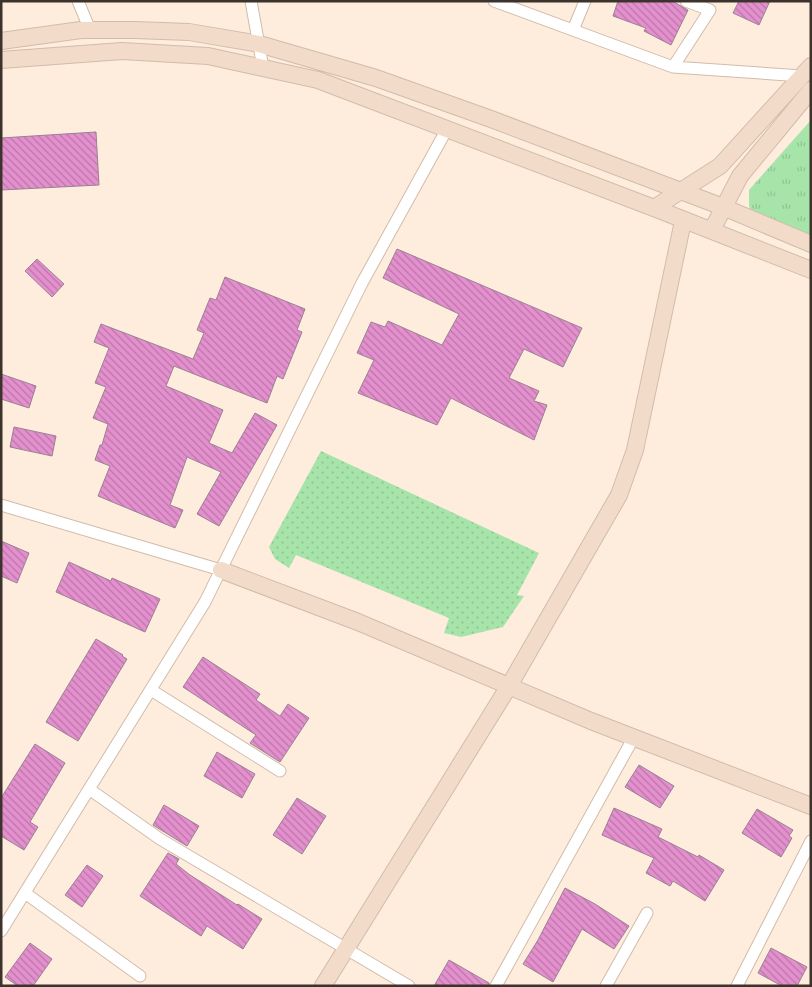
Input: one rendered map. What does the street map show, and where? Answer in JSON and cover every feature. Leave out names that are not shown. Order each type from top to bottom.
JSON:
[{"type":"street","points":[[78,1],[90,30]]},
{"type":"street","points":[[251,1],[263,68]]},
{"type":"street","points":[[494,1],[673,67],[806,71]]},
{"type":"street","points":[[573,30],[585,1]]},
{"type":"street","points":[[673,67],[710,10],[686,1]]},
{"type":"street","points":[[1,41],[90,30],[189,32],[259,44],[384,81],[500,122],[723,207],[811,244]]},
{"type":"street","points":[[1,60],[122,51],[208,56],[318,80],[654,208],[683,221],[712,230],[811,270]]},
{"type":"street","points":[[654,208],[720,166],[806,71]]},
{"type":"street","points":[[712,230],[740,176],[811,90]]},
{"type":"street","points":[[1,931],[205,602],[362,283],[447,129]]},
{"type":"street","points":[[323,986],[509,686],[619,495],[635,450],[683,221]]},
{"type":"street","points":[[1,505],[221,570],[358,622],[634,737],[811,806]]},
{"type":"street","points":[[151,690],[280,771]]},
{"type":"street","points":[[496,986],[634,737]]},
{"type":"street","points":[[89,789],[160,839],[409,986]]},
{"type":"street","points":[[737,986],[811,841]]},
{"type":"street","points":[[25,893],[140,976]]},
{"type":"street","points":[[606,986],[647,913]]},
{"type":"green space","points":[[811,120],[811,240],[751,214],[749,190]]},
{"type":"green space","points":[[321,451],[539,553],[517,595],[524,596],[503,627],[461,637],[444,633],[449,618],[296,555],[289,568],[275,559],[269,547]]},
{"type":"building","points":[[618,1],[672,1],[688,10],[671,45],[644,31],[646,28],[613,16]]},
{"type":"building","points":[[739,1],[770,1],[759,25],[733,13]]},
{"type":"building","points":[[96,132],[99,185],[1,190],[1,138]]},
{"type":"building","points":[[397,249],[582,328],[563,367],[524,349],[509,378],[539,391],[534,401],[547,405],[534,440],[451,398],[437,425],[358,393],[374,360],[357,353],[371,322],[385,327],[388,321],[442,345],[459,314],[383,278]]},
{"type":"building","points":[[37,259],[64,284],[52,297],[25,271]]},
{"type":"building","points":[[225,277],[305,309],[297,330],[302,332],[283,379],[277,376],[267,403],[174,366],[166,386],[223,410],[209,443],[232,453],[255,413],[277,425],[219,526],[197,514],[221,472],[187,457],[170,505],[183,510],[175,528],[98,496],[110,466],[95,460],[108,424],[93,418],[106,387],[95,383],[109,348],[94,342],[101,324],[193,359],[204,333],[197,330],[210,298],[216,300]]},
{"type":"building","points":[[1,374],[36,386],[29,408],[1,399]]},
{"type":"building","points":[[14,427],[56,436],[52,456],[10,447]]},
{"type":"building","points":[[1,541],[29,553],[17,583],[1,576]]},
{"type":"building","points":[[69,562],[111,581],[112,578],[160,599],[145,632],[56,592]]},
{"type":"building","points":[[96,639],[127,659],[78,741],[46,722]]},
{"type":"building","points":[[203,657],[260,694],[256,700],[280,716],[288,704],[309,718],[280,762],[250,743],[256,735],[183,687]]},
{"type":"building","points":[[35,744],[65,763],[30,822],[38,827],[24,850],[1,836],[1,798]]},
{"type":"building","points":[[217,752],[255,774],[242,798],[204,776]]},
{"type":"building","points":[[639,765],[674,786],[660,808],[625,787]]},
{"type":"building","points":[[297,798],[326,816],[302,854],[273,835]]},
{"type":"building","points":[[164,805],[199,826],[187,846],[153,825]]},
{"type":"building","points":[[614,808],[662,829],[658,837],[698,857],[699,855],[724,870],[705,901],[673,881],[670,886],[646,873],[654,858],[602,835]]},
{"type":"building","points":[[757,809],[793,830],[789,836],[792,838],[781,857],[742,833]]},
{"type":"building","points":[[168,853],[179,859],[176,864],[190,875],[262,919],[243,949],[207,926],[201,936],[140,896]]},
{"type":"building","points":[[87,865],[103,876],[82,907],[65,895]]},
{"type":"building","points":[[565,888],[595,904],[629,926],[614,949],[582,929],[553,982],[523,964],[538,940]]},
{"type":"building","points":[[30,943],[52,959],[33,986],[18,986],[5,977]]},
{"type":"building","points":[[771,948],[807,967],[797,986],[782,986],[758,973]]},
{"type":"building","points":[[449,960],[489,983],[489,986],[434,986]]}]
